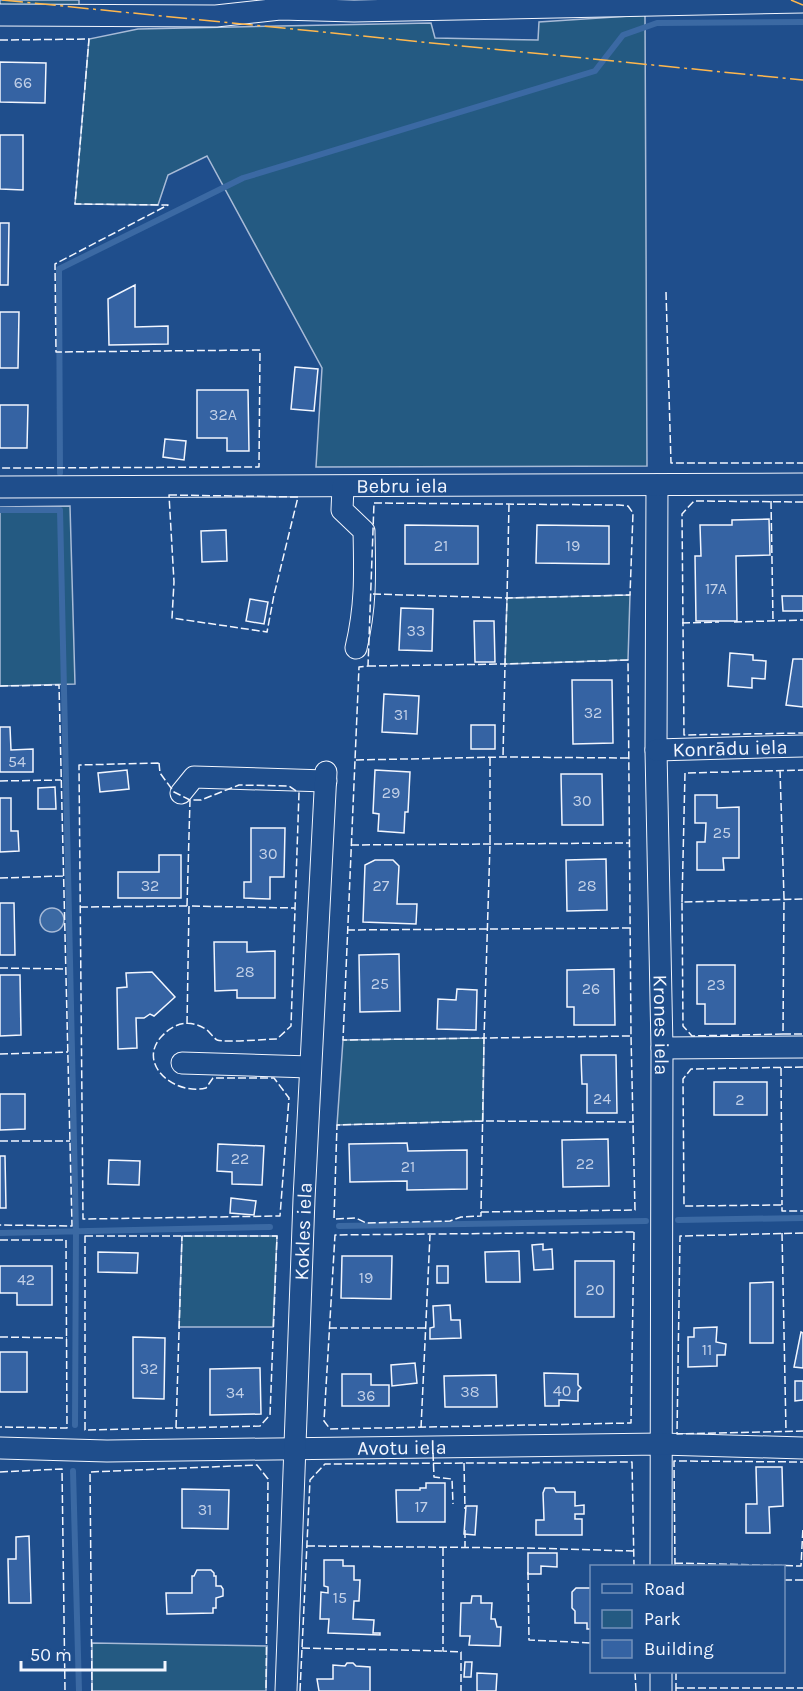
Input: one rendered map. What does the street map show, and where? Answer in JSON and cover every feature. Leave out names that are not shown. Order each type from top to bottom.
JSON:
[{"type":"street","points":[[0,15],[127,8],[216,16],[280,9],[354,11],[513,3],[803,2]]},
{"type":"street","name":"Krones iela","points":[[657,484],[656,750],[662,1048],[661,1565]]},
{"type":"street","name":"Bebru iela","points":[[0,487],[803,484]]},
{"type":"street","points":[[343,487],[342,510],[364,531],[366,590],[362,625],[356,648]]},
{"type":"street","name":"Konrādu iela","points":[[656,750],[803,746]]},
{"type":"street","name":"Kokles iela","points":[[181,792],[194,777],[326,777],[310,1067],[286,1691]]},
{"type":"street","points":[[662,1048],[803,1047]]},
{"type":"street","points":[[182,1063],[310,1067]]},
{"type":"street","name":"Avotu iela","points":[[0,1448],[107,1452],[661,1444],[803,1448]]},
{"type":"street","points":[[661,1673],[661,1691]]},
{"type":"green space","points":[[0,0],[79,0],[79,9],[0,7]]},
{"type":"green space","points":[[645,15],[647,466],[316,467],[322,368],[207,156],[168,175],[158,205],[75,204],[89,39],[138,29],[431,23],[435,38],[538,40],[539,22]]},
{"type":"green space","points":[[70,506],[75,684],[0,686],[0,507]]},
{"type":"green space","points":[[630,595],[628,660],[505,664],[507,598]]},
{"type":"green space","points":[[484,1038],[483,1121],[337,1125],[343,1040]]},
{"type":"green space","points":[[182,1236],[277,1236],[273,1327],[179,1327]]},
{"type":"green space","points":[[92,1643],[267,1646],[266,1691],[92,1691]]},
{"type":"shaded area","points":[[52,908],[60,912],[64,920],[60,928],[52,932],[44,928],[40,920],[44,912]]},
{"type":"building","points":[[0,62],[46,63],[45,103],[0,102]]},
{"type":"building","points":[[0,135],[23,135],[23,190],[0,189]]},
{"type":"building","points":[[0,223],[9,223],[8,285],[0,285]]},
{"type":"building","points":[[135,285],[135,327],[168,326],[168,344],[109,345],[108,299]]},
{"type":"building","points":[[0,312],[19,312],[18,368],[0,368]]},
{"type":"building","points":[[295,367],[318,369],[314,411],[291,409]]},
{"type":"building","points":[[197,390],[248,390],[249,451],[227,451],[227,438],[197,438]]},
{"type":"building","points":[[0,405],[28,405],[27,448],[0,448]]},
{"type":"building","points":[[165,439],[186,441],[184,460],[163,457]]},
{"type":"building","points":[[769,519],[770,555],[736,556],[737,621],[696,621],[695,556],[701,556],[700,525],[732,525],[732,520]]},
{"type":"building","points":[[405,525],[478,526],[478,564],[405,564]]},
{"type":"building","points":[[537,525],[609,526],[609,564],[536,563]]},
{"type":"building","points":[[226,530],[227,561],[202,562],[201,531]]},
{"type":"building","points":[[782,596],[803,596],[803,611],[783,611]]},
{"type":"building","points":[[250,599],[268,602],[264,624],[246,621]]},
{"type":"building","points":[[401,608],[433,609],[432,651],[399,650]]},
{"type":"building","points":[[474,621],[494,621],[495,662],[475,662]]},
{"type":"building","points":[[730,653],[753,655],[753,660],[766,661],[765,679],[752,678],[752,688],[728,686]]},
{"type":"building","points":[[793,659],[803,659],[803,707],[786,705]]},
{"type":"building","points":[[572,680],[612,680],[613,743],[573,744]]},
{"type":"building","points":[[384,694],[419,696],[417,734],[382,732]]},
{"type":"building","points":[[471,725],[495,725],[495,749],[471,749]]},
{"type":"building","points":[[0,727],[10,727],[11,750],[33,749],[33,772],[0,772]]},
{"type":"building","points":[[127,770],[129,789],[100,792],[98,773]]},
{"type":"building","points":[[375,770],[410,772],[408,812],[405,812],[404,833],[378,831],[379,814],[373,813]]},
{"type":"building","points":[[561,774],[602,774],[603,825],[562,825]]},
{"type":"building","points":[[55,787],[56,809],[38,809],[38,788]]},
{"type":"building","points":[[695,795],[717,795],[717,808],[739,807],[739,858],[723,858],[724,870],[697,870],[697,842],[705,842],[706,823],[695,823]]},
{"type":"building","points":[[0,798],[11,798],[11,831],[18,831],[19,851],[0,852]]},
{"type":"building","points":[[251,828],[285,828],[284,877],[270,877],[270,899],[244,898],[244,882],[251,882]]},
{"type":"building","points":[[159,855],[181,855],[181,898],[118,898],[118,872],[159,872]]},
{"type":"building","points":[[606,859],[607,910],[567,911],[566,860]]},
{"type":"building","points":[[375,860],[393,860],[399,866],[397,904],[417,904],[416,924],[363,922],[365,865]]},
{"type":"building","points":[[0,903],[14,903],[15,955],[0,955]]},
{"type":"building","points":[[214,942],[247,942],[247,952],[275,951],[275,998],[237,998],[237,990],[215,991]]},
{"type":"building","points":[[399,954],[400,1011],[360,1012],[359,955]]},
{"type":"building","points":[[697,965],[735,965],[735,1024],[705,1024],[705,1004],[697,1004]]},
{"type":"building","points":[[614,969],[615,1025],[574,1025],[574,1007],[567,1007],[567,970]]},
{"type":"building","points":[[152,972],[175,997],[154,1016],[150,1014],[144,1018],[136,1018],[137,1048],[118,1049],[117,988],[127,987],[126,973]]},
{"type":"building","points":[[0,975],[20,975],[21,1035],[0,1036]]},
{"type":"building","points":[[457,989],[477,990],[476,1030],[437,1029],[438,999],[456,1000]]},
{"type":"building","points":[[581,1055],[616,1055],[617,1113],[587,1113],[587,1084],[582,1084]]},
{"type":"building","points":[[714,1082],[767,1082],[767,1115],[714,1115]]},
{"type":"building","points":[[0,1094],[25,1094],[25,1129],[0,1130]]},
{"type":"building","points":[[608,1139],[609,1186],[563,1187],[562,1140]]},
{"type":"building","points":[[407,1143],[408,1151],[467,1150],[467,1189],[407,1190],[407,1181],[350,1182],[349,1144]]},
{"type":"building","points":[[218,1144],[264,1146],[262,1185],[232,1184],[232,1172],[217,1171]]},
{"type":"building","points":[[0,1156],[5,1156],[6,1208],[0,1208]]},
{"type":"building","points":[[109,1160],[140,1161],[139,1185],[108,1184]]},
{"type":"building","points":[[231,1198],[256,1201],[254,1215],[230,1213]]},
{"type":"building","points":[[543,1244],[543,1250],[552,1249],[553,1269],[534,1270],[532,1245]]},
{"type":"building","points":[[519,1251],[520,1282],[486,1282],[485,1252]]},
{"type":"building","points":[[98,1252],[138,1253],[137,1273],[98,1272]]},
{"type":"building","points":[[342,1256],[392,1256],[391,1299],[341,1298]]},
{"type":"building","points":[[575,1261],[614,1261],[614,1317],[575,1317]]},
{"type":"building","points":[[0,1266],[52,1266],[52,1305],[17,1305],[17,1293],[0,1293]]},
{"type":"building","points":[[437,1266],[448,1266],[448,1283],[437,1283]]},
{"type":"building","points":[[773,1282],[773,1343],[750,1343],[750,1283]]},
{"type":"building","points":[[450,1305],[451,1320],[460,1320],[461,1338],[430,1339],[430,1328],[434,1327],[433,1306]]},
{"type":"building","points":[[717,1327],[716,1342],[726,1344],[725,1355],[717,1355],[717,1366],[688,1367],[688,1337],[694,1337],[694,1328]]},
{"type":"building","points":[[801,1332],[803,1333],[803,1368],[794,1367]]},
{"type":"building","points":[[133,1337],[165,1338],[164,1399],[133,1398]]},
{"type":"building","points":[[0,1352],[27,1352],[27,1392],[0,1392]]},
{"type":"building","points":[[415,1363],[417,1383],[392,1386],[391,1365]]},
{"type":"building","points":[[260,1368],[261,1414],[210,1415],[210,1369]]},
{"type":"building","points":[[544,1373],[578,1374],[578,1385],[581,1388],[578,1391],[578,1401],[559,1400],[559,1406],[545,1406]]},
{"type":"building","points":[[342,1374],[371,1374],[371,1385],[389,1385],[389,1406],[342,1406]]},
{"type":"building","points":[[496,1375],[497,1407],[445,1407],[444,1376]]},
{"type":"building","points":[[795,1381],[803,1381],[803,1400],[795,1401]]},
{"type":"building","points":[[756,1467],[782,1467],[783,1506],[769,1507],[770,1533],[746,1533],[746,1504],[757,1504]]},
{"type":"building","points":[[426,1483],[445,1483],[445,1522],[397,1522],[396,1490],[420,1490],[420,1488],[426,1488]]},
{"type":"building","points":[[545,1488],[554,1488],[556,1492],[575,1492],[575,1506],[584,1505],[584,1514],[575,1514],[575,1519],[582,1519],[582,1535],[536,1535],[536,1520],[544,1520],[543,1493]]},
{"type":"building","points":[[182,1489],[229,1490],[228,1529],[182,1528]]},
{"type":"building","points":[[466,1506],[477,1506],[475,1535],[464,1534]]},
{"type":"building","points":[[29,1536],[31,1603],[9,1603],[8,1559],[16,1559],[16,1537]]},
{"type":"building","points":[[528,1553],[557,1553],[557,1567],[541,1566],[541,1574],[528,1574]]},
{"type":"building","points":[[324,1560],[343,1560],[343,1566],[354,1566],[354,1580],[360,1580],[359,1601],[354,1601],[353,1619],[374,1620],[373,1633],[380,1633],[380,1635],[328,1633],[329,1619],[320,1619],[321,1592],[328,1593],[328,1587],[324,1586]]},
{"type":"building","points":[[197,1570],[211,1570],[216,1576],[216,1586],[221,1586],[223,1589],[223,1596],[216,1598],[216,1608],[213,1608],[213,1613],[167,1614],[166,1593],[192,1593],[192,1576]]},
{"type":"building","points":[[576,1588],[590,1588],[590,1629],[587,1629],[587,1623],[575,1623],[572,1592]]},
{"type":"building","points":[[472,1596],[481,1596],[481,1603],[492,1603],[491,1619],[495,1619],[497,1627],[501,1627],[500,1646],[469,1645],[470,1636],[460,1636],[461,1603],[471,1603]]},
{"type":"building","points":[[465,1662],[472,1662],[471,1677],[464,1677]]},
{"type":"building","points":[[347,1663],[370,1667],[370,1691],[319,1691],[317,1679],[333,1679],[333,1665],[345,1666]]},
{"type":"building","points":[[477,1673],[497,1674],[496,1691],[477,1691]]},
{"type":"waterway","points":[[60,473],[59,269],[243,178],[595,71],[623,35],[657,23],[803,22]]},
{"type":"waterway","points":[[0,510],[60,510],[76,1231],[75,1425]]},
{"type":"waterway","points":[[678,1220],[803,1218]]},
{"type":"waterway","points":[[339,1226],[646,1221]]},
{"type":"waterway","points":[[0,1233],[270,1227]]},
{"type":"waterway","points":[[73,1471],[79,1691]]},
{"type":"fence","points":[[0,40],[89,39],[75,204],[168,205],[55,264],[56,352],[260,350],[259,467],[0,468]]},
{"type":"fence","points":[[666,292],[671,463],[803,463]]},
{"type":"fence","points":[[169,495],[298,497],[267,632],[172,618],[174,582],[169,495]]},
{"type":"fence","points":[[803,502],[694,501],[682,514],[684,735],[803,733]]},
{"type":"fence","points":[[771,501],[773,621]]},
{"type":"fence","points":[[374,503],[619,505],[628,506],[633,513],[630,595],[507,598],[505,664],[628,660],[635,1210],[481,1212],[484,1038],[343,1040],[359,667],[368,666],[374,503]]},
{"type":"fence","points":[[373,594],[507,598],[509,504]]},
{"type":"fence","points":[[734,622],[803,620]]},
{"type":"fence","points":[[682,623],[719,622]]},
{"type":"fence","points":[[368,666],[505,664],[503,757]]},
{"type":"fence","points":[[0,686],[59,685],[72,1226],[0,1225]]},
{"type":"fence","points":[[356,760],[503,757],[629,758]]},
{"type":"fence","points":[[490,758],[490,844],[484,1038],[631,1036]]},
{"type":"fence","points":[[159,763],[160,773],[174,792],[190,800],[201,800],[239,785],[289,786],[299,793],[291,1026],[277,1039],[228,1041],[217,1040],[207,1030],[195,1024],[178,1025],[162,1036],[155,1046],[153,1057],[162,1075],[182,1087],[206,1088],[213,1078],[274,1078],[289,1098],[280,1216],[83,1219],[79,765],[159,763]]},
{"type":"fence","points":[[780,770],[784,898],[783,1034],[692,1036],[683,1026],[682,902],[803,899]]},
{"type":"fence","points":[[682,902],[685,773],[803,770]]},
{"type":"fence","points":[[0,781],[61,780]]},
{"type":"fence","points":[[187,906],[190,800]]},
{"type":"fence","points":[[351,845],[629,843]]},
{"type":"fence","points":[[0,878],[63,876]]},
{"type":"fence","points":[[80,907],[189,906]]},
{"type":"fence","points":[[187,1024],[189,906],[295,908]]},
{"type":"fence","points":[[347,930],[630,928]]},
{"type":"fence","points":[[0,968],[66,969]]},
{"type":"fence","points":[[783,1034],[803,1034]]},
{"type":"fence","points":[[0,1054],[68,1052]]},
{"type":"fence","points":[[803,1067],[691,1069],[683,1079],[684,1206],[782,1205],[782,1211],[803,1211]]},
{"type":"fence","points":[[781,1068],[782,1205]]},
{"type":"fence","points":[[481,1212],[481,1216],[461,1217],[450,1221],[366,1223],[356,1218],[334,1219],[337,1125],[483,1121],[634,1122]]},
{"type":"fence","points":[[0,1141],[70,1141]]},
{"type":"fence","points":[[634,1232],[631,1423],[330,1429],[324,1421],[335,1235],[634,1232]]},
{"type":"fence","points":[[782,1233],[786,1431]]},
{"type":"fence","points":[[803,1233],[680,1236],[677,1434],[803,1431]]},
{"type":"fence","points":[[421,1428],[430,1235]]},
{"type":"fence","points":[[85,1236],[277,1236],[270,1415],[260,1426],[85,1430],[85,1236]]},
{"type":"fence","points":[[176,1428],[182,1236]]},
{"type":"fence","points":[[0,1240],[66,1240],[67,1428],[0,1427]]},
{"type":"fence","points":[[329,1328],[425,1328]]},
{"type":"fence","points":[[0,1337],[67,1338]]},
{"type":"fence","points":[[433,1453],[434,1477],[452,1479],[453,1504]]},
{"type":"fence","points":[[675,1565],[674,1461],[803,1462]]},
{"type":"fence","points":[[300,1691],[310,1480],[325,1464],[632,1462],[634,1565]]},
{"type":"fence","points":[[464,1463],[465,1509]]},
{"type":"fence","points":[[92,1691],[90,1472],[257,1465],[268,1479],[266,1691]]},
{"type":"fence","points":[[0,1472],[62,1469],[65,1691]]},
{"type":"fence","points":[[785,1566],[801,1566],[803,1527]]},
{"type":"fence","points":[[465,1530],[465,1548]]},
{"type":"fence","points":[[307,1546],[633,1551]]},
{"type":"fence","points":[[443,1548],[443,1651],[461,1652],[461,1691]]},
{"type":"fence","points":[[675,1563],[759,1565]]},
{"type":"fence","points":[[528,1572],[529,1640],[590,1643]]},
{"type":"fence","points":[[785,1580],[803,1580]]},
{"type":"fence","points":[[302,1648],[443,1651]]},
{"type":"fence","points":[[635,1673],[636,1691]]},
{"type":"fence","points":[[676,1673],[676,1691]]},
{"type":"fence","points":[[676,1688],[803,1688]]},
{"type":"power","points":[[2,0],[803,80]]},
{"type":"power","points":[[791,0],[803,5]]}]
